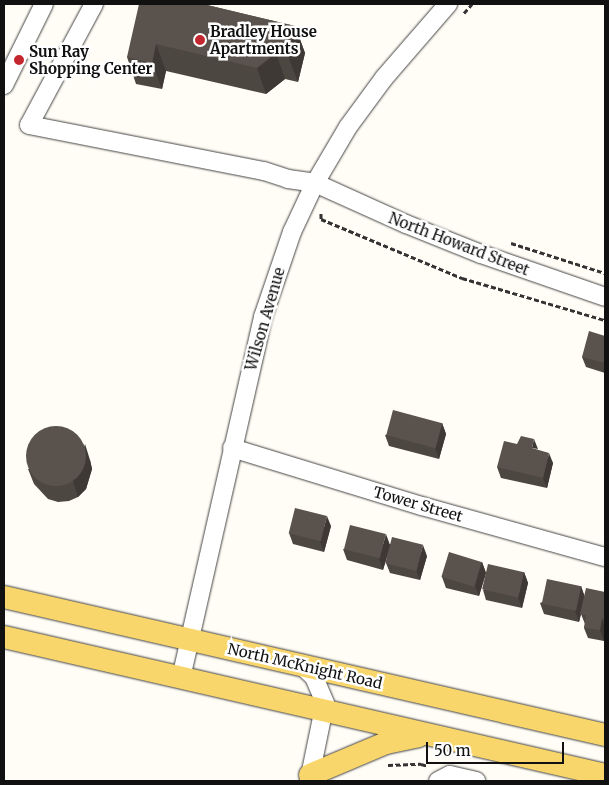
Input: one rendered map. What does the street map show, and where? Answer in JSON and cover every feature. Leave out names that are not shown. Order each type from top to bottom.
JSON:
[{"type":"main road","name":"North McKnight Road","points":[[4,597],[605,735]]},
{"type":"main road","points":[[4,637],[605,775]]},
{"type":"main road","points":[[309,778],[386,743],[427,734]]},
{"type":"street","points":[[4,85],[44,4]]},
{"type":"street","name":"North Howard Street","points":[[94,4],[29,125],[264,171],[288,180],[315,184],[473,251],[605,297]]},
{"type":"street","name":"Wilson Avenue","points":[[181,678],[232,448],[273,282],[292,232],[315,184],[348,127],[378,86],[448,4]]},
{"type":"street","name":"Tower Street","points":[[232,448],[422,506],[605,557]]},
{"type":"street","points":[[301,665],[318,683],[323,696],[325,711],[309,778]]},
{"type":"street","points":[[438,781],[450,775],[476,781]]},
{"type":"path","points":[[459,18],[472,4]]},
{"type":"path","points":[[321,212],[321,219],[462,278],[605,320]]},
{"type":"path","points":[[502,241],[605,273]]},
{"type":"building","points":[[139,4],[203,4],[295,26],[288,56],[276,53],[257,68],[156,44],[152,63],[127,57]]},
{"type":"building","points":[[589,331],[605,336],[605,363],[582,357]]},
{"type":"building","points":[[393,410],[442,423],[436,448],[386,435]]},
{"type":"building","points":[[56,426],[68,428],[81,439],[86,456],[84,468],[73,481],[56,486],[44,484],[31,473],[26,456],[28,444],[39,431]]},
{"type":"building","points":[[521,436],[534,439],[532,448],[549,453],[543,478],[497,467],[504,441],[517,444]]},
{"type":"building","points":[[295,508],[327,516],[321,541],[289,533]]},
{"type":"building","points":[[350,525],[386,534],[380,558],[344,549]]},
{"type":"building","points":[[392,537],[423,545],[417,571],[385,563]]},
{"type":"building","points":[[449,552],[482,562],[474,587],[441,577]]},
{"type":"building","points":[[488,564],[524,572],[518,598],[482,589]]},
{"type":"building","points":[[547,579],[581,586],[576,611],[542,603]]},
{"type":"building","points":[[586,588],[605,592],[605,619],[602,618],[600,630],[584,628],[586,615],[580,614]]},
{"type":"place","name":"Bradley House Apartments","points":[[200,40]]},
{"type":"place","name":"Sun Ray Shopping Center","points":[[19,60]]}]
